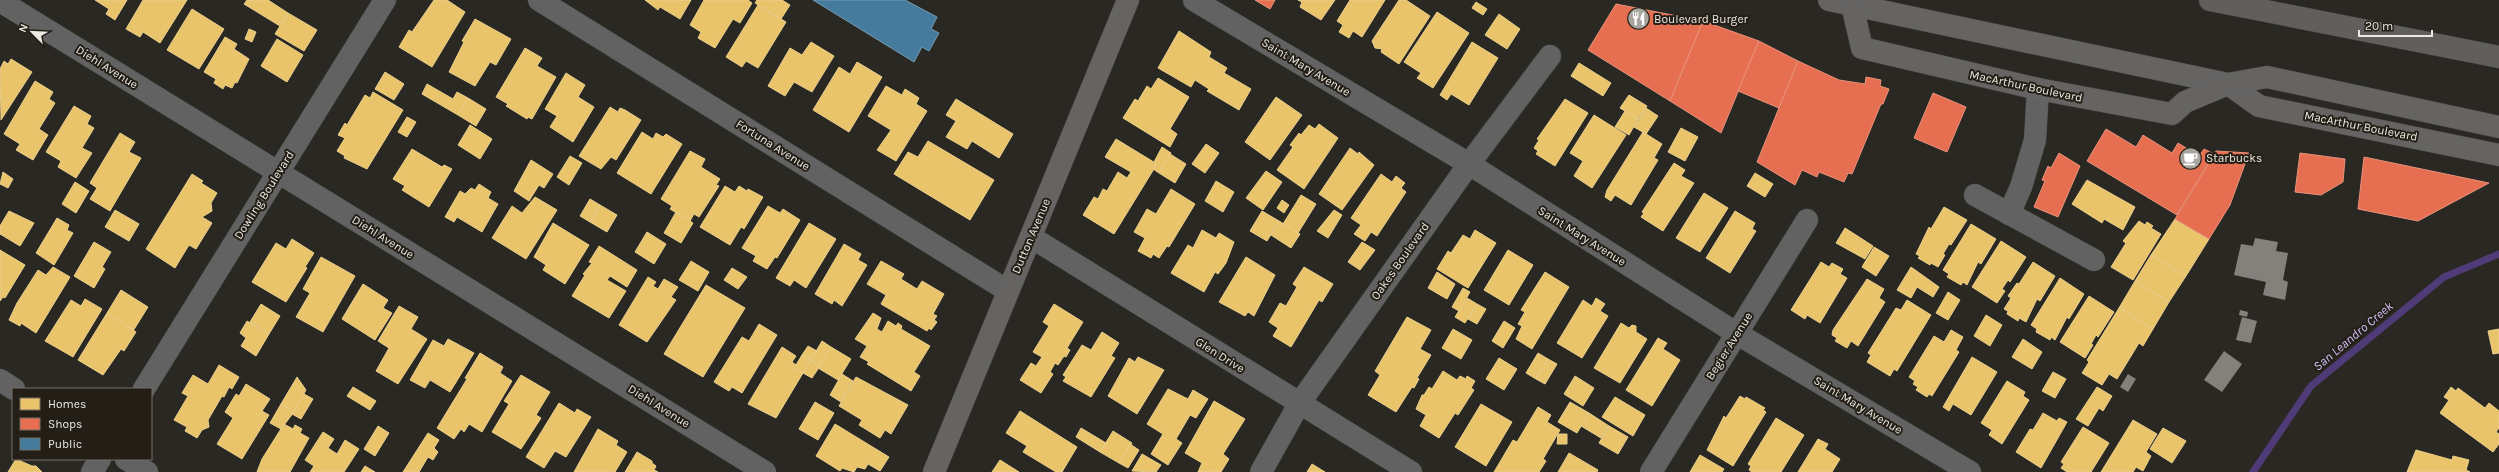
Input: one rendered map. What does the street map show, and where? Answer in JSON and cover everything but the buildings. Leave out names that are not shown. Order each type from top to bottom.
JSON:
[{"type":"highway","points":[[2210,0],[2499,57]]},
{"type":"main road","name":"Dutton Avenue","points":[[934,472],[1128,0]]},
{"type":"main road","name":"MacArthur Boulevard","points":[[1829,0],[2228,84],[2260,106],[2491,153]]},
{"type":"main road","name":"MacArthur Boulevard","points":[[1852,5],[1862,48],[2038,89],[2172,114],[2185,102],[2228,84],[2267,77],[2493,125]]},
{"type":"street","name":"Dowling Boulevard","points":[[145,388],[385,0]]},
{"type":"street","name":"Fortuna Avenue","points":[[539,0],[1008,291]]},
{"type":"street","name":"Saint Mary Avenue","points":[[1194,0],[1469,164],[1736,333],[1970,472]]},
{"type":"street","name":"Diehl Avenue","points":[[0,1],[765,472]]},
{"type":"street","name":"Oakes Boulevard","points":[[1261,472],[1299,404],[1469,164],[1550,56]]},
{"type":"street","points":[[2009,214],[2021,187],[2035,140],[2038,89]]},
{"type":"street","points":[[1975,195],[2094,260]]},
{"type":"street","name":"Begier Avenue","points":[[1651,472],[1807,220]]},
{"type":"street","name":"Glen Drive","points":[[1031,237],[1411,472]]},
{"type":"street","points":[[0,380],[12,388]]},
{"type":"street","points":[[92,472],[99,460]]},
{"type":"street","points":[[128,460],[148,472]]},
{"type":"waterway","name":"San Leandro Creek","points":[[2253,472],[2311,386],[2444,277],[2499,254]]},
{"type":"place","name":"Boulevard Burger","points":[[1639,19]]},
{"type":"place","name":"Starbucks","points":[[2190,158]]}]
